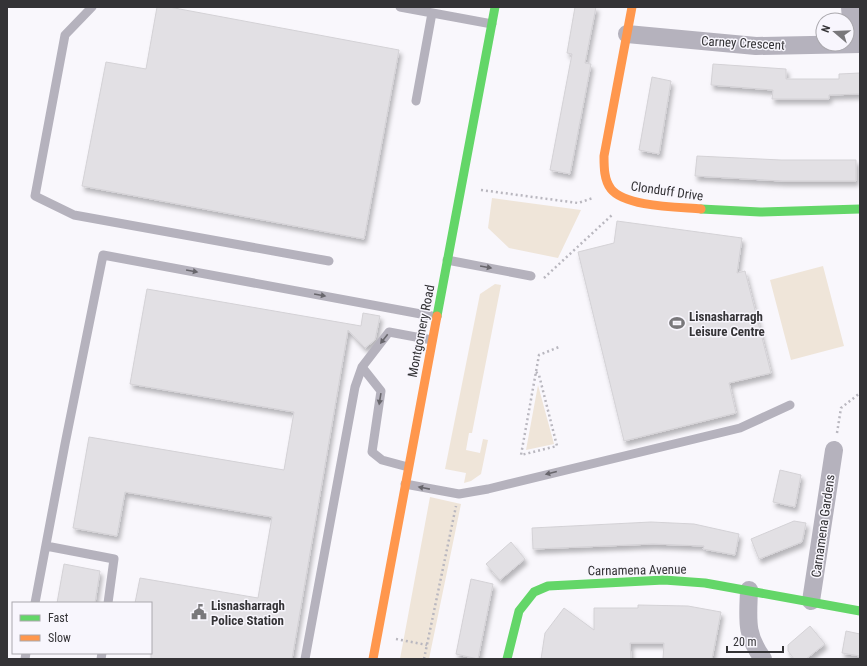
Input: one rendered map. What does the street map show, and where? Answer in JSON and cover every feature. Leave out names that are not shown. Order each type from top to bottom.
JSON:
[{"type":"street","name":"Montgomery Road","points":[[373,659],[495,7]]},
{"type":"street","name":"Clonduff Drive","points":[[632,7],[604,156],[604,177],[613,191],[621,197],[636,201],[695,210],[810,212],[860,209]]},
{"type":"street","points":[[850,7],[857,44]]},
{"type":"street","name":"Carney Crescent","points":[[627,34],[756,46],[857,44]]},
{"type":"street","name":"Carnamena Gardens","points":[[811,601],[834,450]]},
{"type":"street","name":"Carnamena Avenue","points":[[507,659],[519,611],[534,592],[548,586],[664,580],[705,583],[860,611]]},
{"type":"street","points":[[749,590],[747,619],[752,644],[763,659]]},
{"type":"lane","points":[[92,7],[65,36],[35,196],[74,215],[328,261]]},
{"type":"lane","points":[[400,7],[492,24]]},
{"type":"lane","points":[[416,102],[432,13]]},
{"type":"lane","points":[[35,602],[103,255],[437,317]]},
{"type":"lane","points":[[447,260],[531,276]]},
{"type":"lane","points":[[305,659],[354,394],[362,368],[389,332],[432,340]]},
{"type":"lane","points":[[362,368],[381,391],[372,452],[382,460],[408,467]]},
{"type":"lane","points":[[405,484],[459,494],[488,489],[740,428],[790,404]]},
{"type":"lane","points":[[46,546],[114,559],[108,602]]},
{"type":"path","points":[[461,187],[578,203],[613,191]]},
{"type":"path","points":[[542,280],[610,215],[614,216]]},
{"type":"path","points":[[536,372],[539,375],[557,446],[520,454],[539,355],[559,347]]},
{"type":"path","points":[[834,450],[841,408],[860,393]]},
{"type":"path","points":[[424,659],[459,494]]},
{"type":"path","points":[[378,635],[427,645]]},
{"type":"shaded area","points":[[492,198],[581,210],[558,258],[509,248],[488,228]]},
{"type":"shaded area","points":[[823,266],[844,346],[791,360],[770,280]]},
{"type":"shaded area","points":[[495,284],[501,285],[472,433],[469,433],[466,450],[480,453],[483,439],[488,440],[481,474],[471,481],[464,483],[466,473],[445,469],[480,294]]},
{"type":"shaded area","points":[[538,385],[554,444],[526,450]]},
{"type":"shaded area","points":[[430,497],[461,504],[429,659],[400,659]]},
{"type":"building","points":[[157,7],[169,7],[399,50],[364,239],[82,186],[106,62],[146,69]]},
{"type":"building","points":[[575,7],[596,7],[585,63],[591,64],[570,174],[550,170],[572,54],[567,53]]},
{"type":"building","points":[[713,64],[786,69],[786,79],[839,79],[839,74],[860,73],[860,94],[829,95],[829,99],[772,99],[773,90],[711,85]]},
{"type":"building","points":[[652,77],[671,81],[659,154],[639,150]]},
{"type":"building","points":[[697,156],[781,160],[856,160],[856,181],[782,181],[695,176]]},
{"type":"building","name":"Lisnasharragh Leisure Centre","points":[[617,221],[742,238],[737,273],[745,271],[771,373],[729,383],[736,413],[624,441],[578,252],[614,243]]},
{"type":"building","points":[[147,289],[361,326],[363,313],[380,316],[375,340],[365,348],[348,330],[292,659],[151,659],[152,602],[135,602],[140,578],[258,598],[272,517],[125,492],[117,536],[73,528],[89,437],[284,470],[294,412],[130,384]]},
{"type":"building","points":[[780,470],[801,475],[795,507],[773,502]]},
{"type":"building","points":[[794,521],[806,523],[802,542],[759,559],[751,539]]},
{"type":"building","points":[[651,522],[694,524],[739,534],[735,555],[703,549],[704,546],[653,544],[533,549],[532,528]]},
{"type":"building","points":[[511,542],[525,559],[500,580],[486,564]]},
{"type":"building","points":[[64,564],[100,571],[95,602],[57,602]]},
{"type":"building","points":[[471,579],[493,584],[478,659],[456,654]]},
{"type":"building","points":[[638,605],[688,606],[721,612],[712,659],[663,659],[664,643],[630,643],[631,659],[541,659],[545,633],[564,608],[594,630],[594,608],[638,608]]},
{"type":"building","points":[[810,626],[825,644],[806,659],[794,659],[788,651],[788,645]]},
{"type":"building","points":[[846,631],[860,634],[860,656],[842,653]]},
{"type":"traffic: fast","points":[[437,316],[495,7]]},
{"type":"traffic: fast","points":[[701,209],[760,212],[860,209]]},
{"type":"traffic: fast","points":[[507,659],[519,611],[534,592],[548,586],[664,580],[705,583],[860,611]]},
{"type":"traffic: slow","points":[[632,7],[604,156],[604,169],[607,182],[611,189],[618,195],[640,203],[667,207],[701,209]]},
{"type":"traffic: slow","points":[[373,659],[437,316]]},
{"type":"place","name":"Lisnasharragh Leisure Centre","points":[[677,323]]},
{"type":"place","name":"Lisnasharragh Police Station","points":[[199,612]]}]
